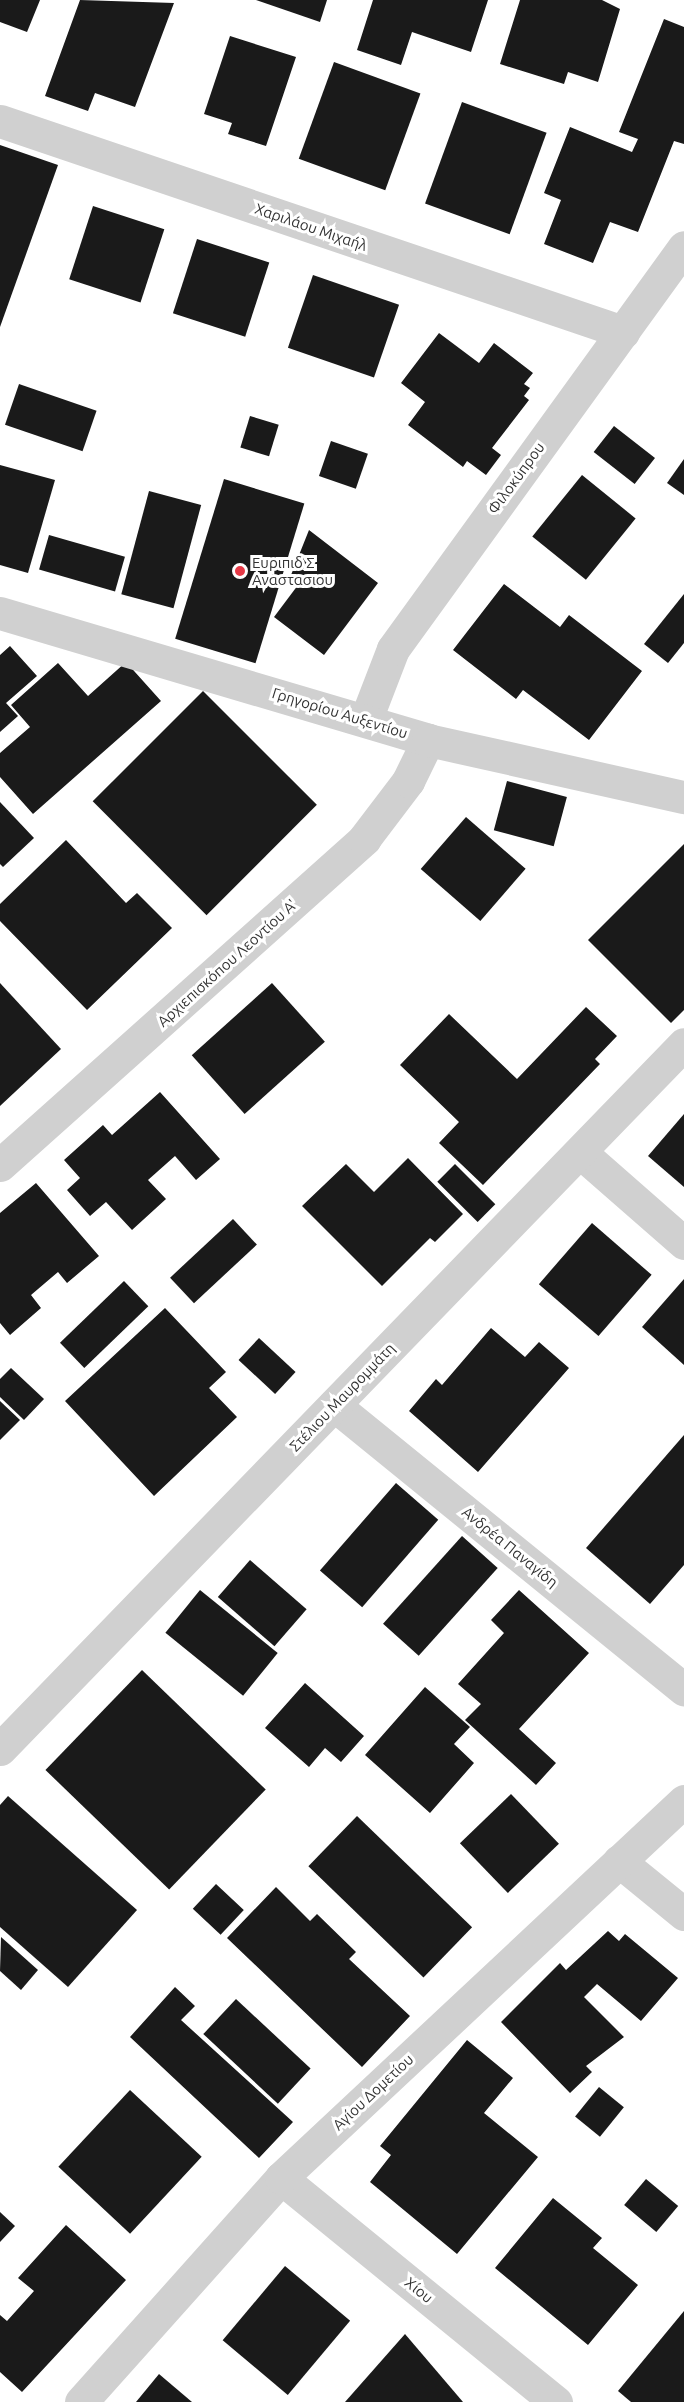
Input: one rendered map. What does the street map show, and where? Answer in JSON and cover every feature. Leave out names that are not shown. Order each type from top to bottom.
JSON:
[{"type":"street","name":"Χαριλάου Μιχαήλ","points":[[0,121],[622,332]]},
{"type":"street","name":"Φιλοκύπρου","points":[[366,719],[393,649],[684,247]]},
{"type":"street","name":"Γρηγορίου Αυξεντίου","points":[[0,613],[366,719],[428,740],[684,797]]},
{"type":"street","name":"Αρχιεπισκόπου Λεοντίου Α'","points":[[0,1165],[364,839],[408,782],[428,740]]},
{"type":"street","name":"Στέλιου Μαυρομμάτη","points":[[0,1749],[684,1044]]},
{"type":"street","points":[[580,1152],[684,1243]]},
{"type":"street","name":"Ανδρέα Παναγίδη","points":[[334,1405],[684,1689]]},
{"type":"street","name":"Αγίου Δομετίου","points":[[81,2402],[281,2178],[684,1801]]},
{"type":"street","points":[[619,1861],[684,1914]]},
{"type":"street","name":"Χίου","points":[[281,2178],[556,2402]]},
{"type":"building","points":[[0,0],[40,0],[27,32],[0,22]]},
{"type":"building","points":[[80,0],[174,3],[135,107],[95,93],[88,111],[45,96]]},
{"type":"building","points":[[256,0],[327,0],[320,22]]},
{"type":"building","points":[[373,0],[488,0],[471,52],[412,32],[401,65],[357,50]]},
{"type":"building","points":[[520,0],[602,0],[620,9],[598,82],[568,72],[564,84],[500,64]]},
{"type":"building","points":[[664,19],[684,27],[684,144],[674,141],[638,232],[610,222],[593,263],[544,244],[561,200],[544,193],[570,127],[632,152],[638,139],[619,132]]},
{"type":"building","points":[[230,36],[296,57],[266,146],[228,134],[232,123],[204,114]]},
{"type":"building","points":[[334,62],[420,93],[385,190],[299,159]]},
{"type":"building","points":[[462,102],[547,133],[510,234],[425,203]]},
{"type":"building","points":[[0,145],[58,165],[0,327]]},
{"type":"building","points":[[93,206],[164,229],[141,302],[69,279]]},
{"type":"building","points":[[197,239],[269,262],[245,337],[173,313]]},
{"type":"building","points":[[313,275],[399,305],[374,377],[288,348]]},
{"type":"building","points":[[439,333],[479,363],[494,343],[533,373],[524,384],[530,388],[524,396],[529,400],[492,448],[501,455],[486,475],[467,461],[463,467],[408,425],[425,402],[401,383]]},
{"type":"building","points":[[19,384],[97,411],[83,451],[5,425]]},
{"type":"building","points":[[250,416],[279,425],[269,456],[240,448]]},
{"type":"building","points":[[614,426],[655,458],[635,484],[594,452]]},
{"type":"building","points":[[331,441],[368,454],[356,489],[319,476]]},
{"type":"building","points":[[684,459],[684,495],[667,483]]},
{"type":"building","points":[[0,465],[55,480],[28,573],[0,565]]},
{"type":"building","points":[[582,475],[636,518],[586,580],[532,536]]},
{"type":"building","name":"Ευριπιδ Σ Αναστασιου","points":[[224,479],[304,504],[256,663],[175,639]]},
{"type":"building","points":[[149,491],[201,505],[173,608],[121,594]]},
{"type":"building","points":[[309,530],[378,583],[324,655],[274,617],[298,585],[289,580]]},
{"type":"building","points":[[49,535],[125,557],[115,591],[39,570]]},
{"type":"building","points":[[504,584],[560,627],[569,615],[642,671],[589,740],[523,690],[516,699],[453,650]]},
{"type":"building","points":[[684,594],[684,643],[668,663],[644,644]]},
{"type":"building","points":[[10,646],[37,676],[6,703],[18,716],[0,732],[0,655]]},
{"type":"building","points":[[126,662],[161,701],[33,814],[0,777],[0,753],[30,727],[11,705],[58,663],[88,696]]},
{"type":"building","points":[[203,691],[317,805],[207,915],[93,801]]},
{"type":"building","points":[[507,781],[567,797],[554,846],[494,830]]},
{"type":"building","points":[[0,802],[34,838],[3,867],[0,864]]},
{"type":"building","points":[[466,817],[526,869],[480,921],[421,869]]},
{"type":"building","points":[[66,840],[126,903],[137,893],[172,928],[87,1010],[0,921],[0,904]]},
{"type":"building","points":[[684,844],[684,1010],[671,1023],[588,940]]},
{"type":"building","points":[[0,983],[61,1049],[0,1106]]},
{"type":"building","points":[[272,983],[325,1042],[245,1114],[192,1055]]},
{"type":"building","points":[[586,1007],[617,1036],[595,1059],[600,1064],[483,1185],[439,1143],[459,1122],[400,1065],[449,1014],[517,1079]]},
{"type":"building","points":[[160,1092],[220,1159],[196,1180],[175,1156],[148,1180],[166,1199],[132,1230],[106,1202],[90,1216],[67,1190],[80,1178],[64,1160],[103,1125],[112,1135]]},
{"type":"building","points":[[684,1114],[684,1187],[648,1156]]},
{"type":"building","points":[[408,1158],[463,1214],[435,1242],[430,1238],[382,1286],[302,1206],[346,1164],[374,1192]]},
{"type":"building","points":[[455,1164],[495,1204],[478,1222],[437,1182]]},
{"type":"building","points":[[36,1183],[99,1256],[67,1283],[58,1272],[31,1295],[41,1308],[10,1335],[0,1323],[0,1213]]},
{"type":"building","points":[[233,1219],[257,1245],[194,1303],[170,1278]]},
{"type":"building","points":[[592,1223],[652,1275],[598,1336],[539,1284]]},
{"type":"building","points":[[684,1279],[684,1365],[642,1327]]},
{"type":"building","points":[[124,1281],[148,1306],[84,1368],[60,1343]]},
{"type":"building","points":[[165,1308],[226,1372],[209,1388],[237,1417],[154,1496],[65,1401]]},
{"type":"building","points":[[491,1328],[525,1357],[539,1342],[569,1368],[478,1472],[409,1411],[436,1379],[442,1385]]},
{"type":"building","points":[[259,1338],[296,1372],[275,1394],[239,1360]]},
{"type":"building","points":[[11,1368],[44,1399],[24,1420],[0,1397],[0,1379]]},
{"type":"building","points":[[0,1401],[20,1420],[0,1440]]},
{"type":"building","points":[[684,1435],[684,1565],[650,1604],[586,1548]]},
{"type":"building","points":[[396,1483],[438,1520],[362,1607],[320,1571]]},
{"type":"building","points":[[462,1536],[498,1568],[419,1656],[383,1624]]},
{"type":"building","points":[[250,1560],[307,1609],[274,1646],[218,1597]]},
{"type":"building","points":[[200,1590],[278,1653],[243,1696],[165,1633]]},
{"type":"building","points":[[519,1590],[589,1653],[519,1729],[556,1763],[536,1785],[465,1720],[481,1704],[458,1684],[504,1633],[491,1620]]},
{"type":"building","points":[[142,1670],[266,1789],[169,1889],[45,1770]]},
{"type":"building","points":[[305,1683],[364,1736],[341,1762],[325,1748],[309,1767],[265,1728]]},
{"type":"building","points":[[425,1687],[470,1727],[454,1744],[474,1763],[430,1813],[365,1755]]},
{"type":"building","points":[[511,1794],[559,1844],[508,1893],[460,1843]]},
{"type":"building","points":[[8,1796],[137,1910],[68,1987],[0,1927],[0,1805]]},
{"type":"building","points":[[357,1816],[472,1927],[423,1977],[308,1866]]},
{"type":"building","points":[[216,1884],[244,1910],[221,1935],[193,1909]]},
{"type":"building","points":[[276,1887],[310,1921],[317,1914],[356,1952],[349,1959],[410,2016],[362,2067],[227,1938]]},
{"type":"building","points":[[608,1931],[619,1941],[625,1934],[678,1978],[641,2021],[597,1984],[584,1997],[624,2037],[586,2066],[592,2072],[570,2093],[501,2022],[560,1963],[566,1970]]},
{"type":"building","points":[[1,1937],[38,1970],[21,1990],[0,1971]]},
{"type":"building","points":[[175,1987],[195,2006],[181,2020],[293,2122],[259,2158],[130,2037]]},
{"type":"building","points":[[236,1999],[311,2069],[278,2104],[203,2034]]},
{"type":"building","points":[[467,2040],[513,2078],[484,2113],[538,2157],[457,2254],[370,2182],[391,2155],[380,2146]]},
{"type":"building","points":[[599,2087],[624,2107],[600,2137],[575,2117]]},
{"type":"building","points":[[130,2090],[202,2157],[130,2234],[58,2167]]},
{"type":"building","points":[[646,2179],[678,2206],[656,2232],[624,2205]]},
{"type":"building","points":[[553,2198],[602,2238],[593,2248],[638,2285],[588,2345],[495,2268]]},
{"type":"building","points":[[0,2212],[15,2226],[0,2242]]},
{"type":"building","points":[[66,2225],[126,2280],[22,2392],[0,2372],[0,2315],[7,2321],[34,2291],[18,2278]]},
{"type":"building","points":[[285,2266],[350,2321],[288,2395],[223,2340]]},
{"type":"building","points":[[684,2311],[684,2402],[631,2402],[618,2391]]},
{"type":"building","points":[[405,2334],[463,2402],[345,2402]]},
{"type":"building","points":[[159,2374],[192,2402],[136,2402]]},
{"type":"place","name":"Ευριπιδ Σ Αναστασιου","points":[[240,571]]}]
